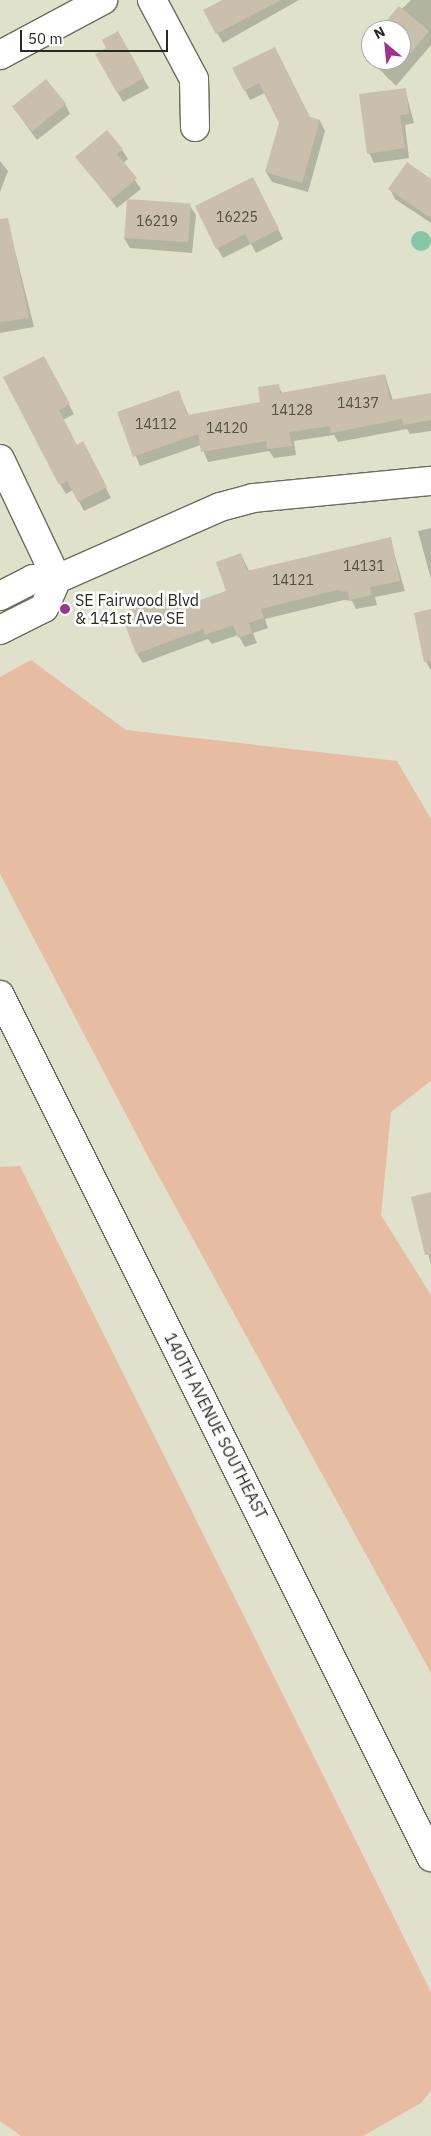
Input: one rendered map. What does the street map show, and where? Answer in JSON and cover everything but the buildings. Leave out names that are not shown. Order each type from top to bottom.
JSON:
[{"type":"main road","points":[[0,55],[103,0]]},
{"type":"main road","points":[[152,0],[194,79],[195,127]]},
{"type":"main road","points":[[0,459],[57,579],[44,608],[0,630]]},
{"type":"main road","points":[[0,596],[32,579],[57,579],[245,501],[431,481]]},
{"type":"main road","name":"140TH AVENUE SOUTHEAST","points":[[0,995],[431,1857]]},
{"type":"shaded area","points":[[421,231],[428,234],[431,241],[428,248],[421,251],[414,248],[411,241],[414,234]]},
{"type":"shaded area","points":[[31,660],[126,730],[397,761],[431,819],[431,1081],[391,1112],[381,1215],[431,1295],[431,1673],[152,1164],[0,874],[0,677]]},
{"type":"shaded area","points":[[20,1166],[431,1992],[431,2091],[421,2103],[363,2136],[21,2136],[0,2121],[0,1167]]},
{"type":"place","name":"SE Fairwood Blvd & 141st Ave SE","points":[[65,609]]}]
